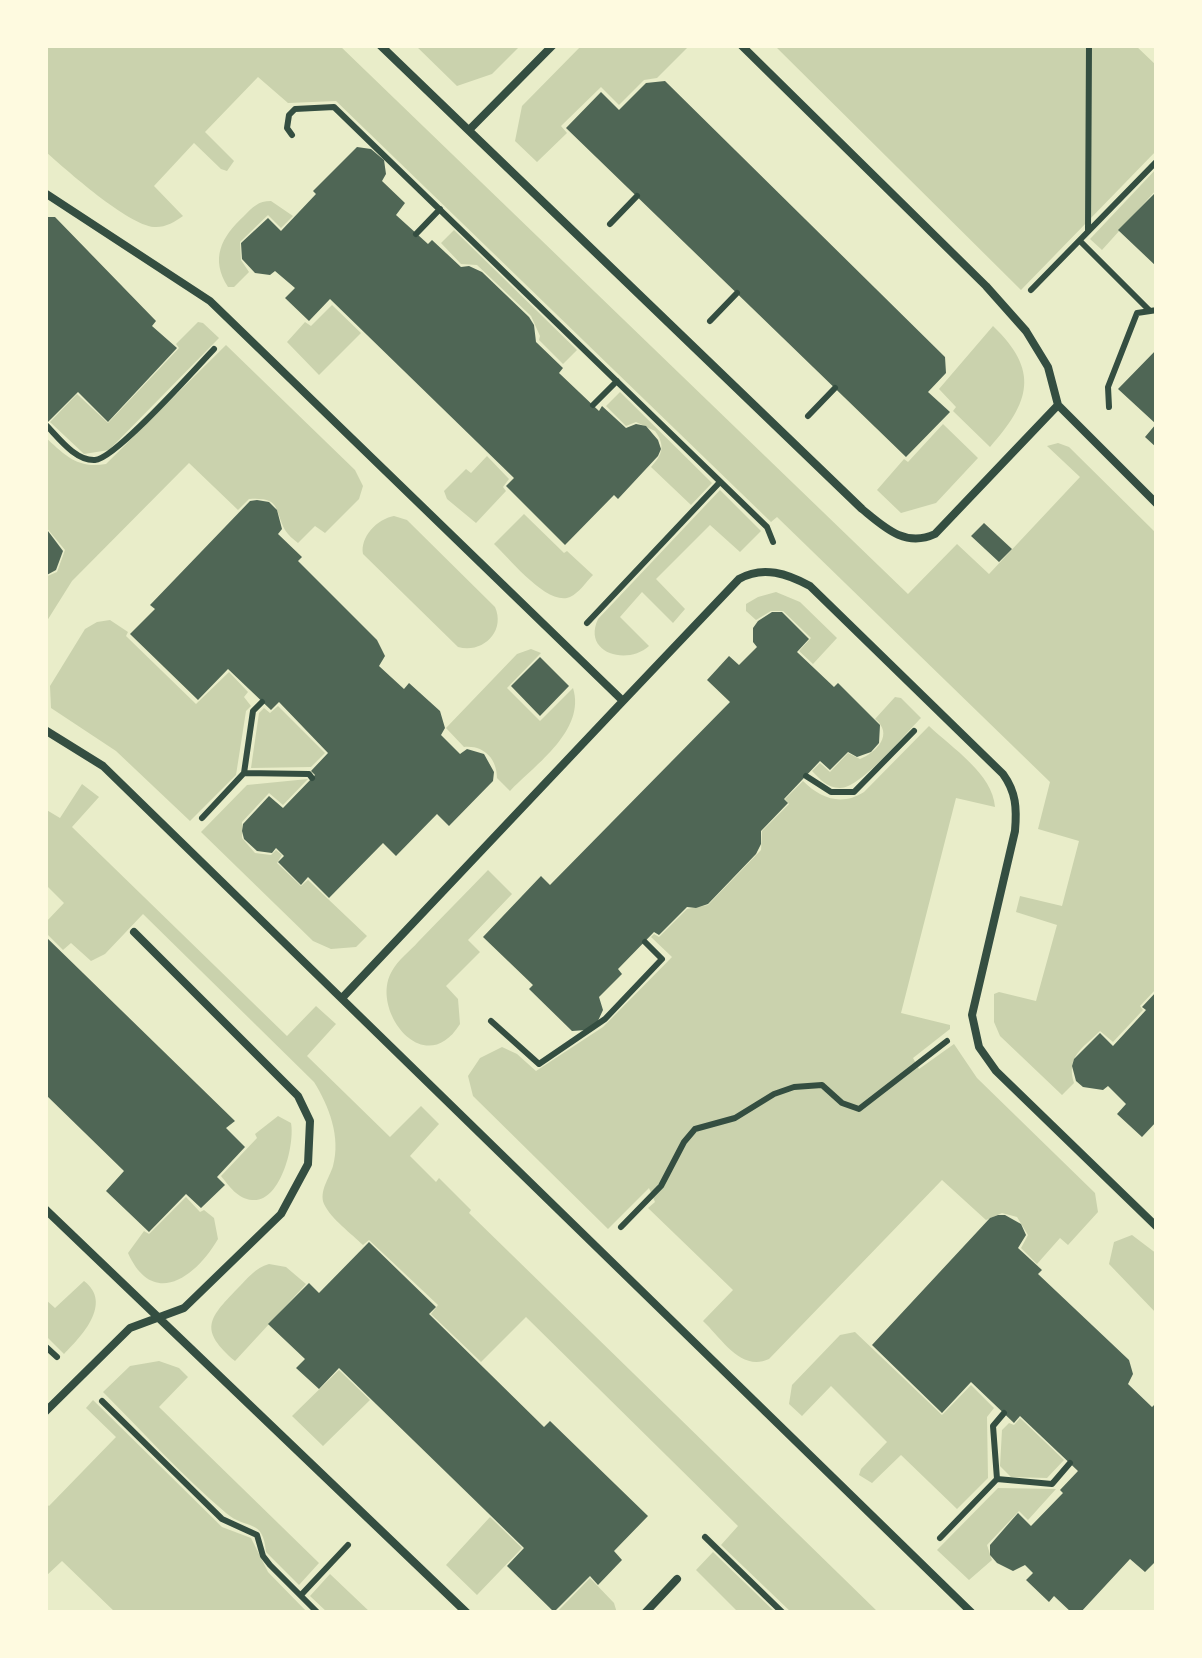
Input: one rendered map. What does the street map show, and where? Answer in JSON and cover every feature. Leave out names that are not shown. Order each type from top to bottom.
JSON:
[{"type":"lane","points":[[380,45],[890,533],[913,538],[935,534],[1058,405]]},
{"type":"lane","points":[[469,130],[553,45]]},
{"type":"lane","points":[[741,45],[1010,312],[1048,367],[1058,405],[1157,504]]},
{"type":"lane","points":[[45,193],[210,301],[623,701]]},
{"type":"lane","points":[[342,996],[739,579],[750,573],[792,576],[810,586],[1011,786],[1017,811],[1016,831],[974,998],[973,1025],[979,1047],[996,1071],[1157,1227]]},
{"type":"lane","points":[[45,730],[103,766],[972,1613]]},
{"type":"lane","points":[[45,1412],[130,1328],[184,1308],[280,1214],[308,1164],[310,1121],[298,1096],[134,932]]},
{"type":"lane","points":[[45,1209],[466,1613]]},
{"type":"lane","points":[[645,1613],[677,1579]]},
{"type":"path","points":[[1088,232],[1089,45]]},
{"type":"path","points":[[292,135],[286,121],[295,109],[334,107],[769,530],[774,546],[771,573]]},
{"type":"path","points":[[1010,312],[1157,161]]},
{"type":"path","points":[[416,234],[440,209]]},
{"type":"path","points":[[1080,241],[1153,311]]},
{"type":"path","points":[[1112,458],[1108,387],[1136,313],[1153,311]]},
{"type":"path","points":[[46,425],[75,454],[100,460],[120,445],[236,327]]},
{"type":"path","points":[[593,405],[616,381]]},
{"type":"path","points":[[566,646],[720,482]]},
{"type":"path","points":[[181,841],[244,773],[253,711],[262,702]]},
{"type":"path","points":[[806,776],[831,792],[854,792],[936,708]]},
{"type":"path","points":[[244,773],[309,774],[312,778]]},
{"type":"path","points":[[490,1021],[539,1064],[605,1019],[662,958],[644,942]]},
{"type":"path","points":[[600,1249],[661,1186],[689,1134],[696,1129],[734,1118],[774,1094],[810,1086],[822,1085],[842,1103],[860,1109],[926,1054],[973,1025]]},
{"type":"path","points":[[45,1346],[222,1519],[257,1536],[263,1556],[318,1613]]},
{"type":"path","points":[[918,1561],[996,1479],[993,1426],[1004,1413]]},
{"type":"path","points":[[996,1479],[1052,1484],[1070,1464]]},
{"type":"path","points":[[300,1595],[369,1520]]},
{"type":"path","points":[[705,1537],[783,1613]]},
{"type":"green space","points":[[45,45],[339,45],[908,594],[957,544],[989,574],[1080,477],[1047,446],[1058,443],[1069,447],[1157,534],[1157,988],[1140,1006],[1143,1010],[1113,1042],[1100,1031],[1082,1048],[1072,1066],[1074,1083],[1062,1095],[1000,1036],[994,1022],[994,994],[1036,1001],[1057,925],[1016,912],[1020,896],[1062,906],[1079,841],[1038,829],[1050,782],[777,517],[771,522],[336,101],[288,103],[258,77],[205,132],[234,161],[227,171],[221,169],[194,143],[154,186],[183,216],[154,227],[114,207],[45,151]]},
{"type":"green space","points":[[415,45],[521,45],[492,74],[457,86]]},
{"type":"green space","points":[[582,45],[690,45],[657,78],[644,80],[619,105],[601,87],[561,126],[567,133],[537,162],[515,141],[522,106]]},
{"type":"green space","points":[[774,45],[1135,45],[1157,66],[1157,150],[1021,290]]},
{"type":"green space","points":[[1157,168],[1157,189],[1102,250],[1090,239]]},
{"type":"green space","points":[[271,201],[293,216],[281,228],[268,215],[240,242],[241,260],[249,272],[234,287],[228,287],[219,258],[224,240],[253,207]]},
{"type":"green space","points":[[454,230],[577,350],[563,364],[539,340],[531,316],[477,265],[461,264],[441,243]]},
{"type":"green space","points":[[332,305],[361,333],[319,375],[287,342],[305,322],[311,326]]},
{"type":"green space","points":[[198,322],[219,338],[109,450],[84,454],[50,422],[77,394],[108,423],[179,348],[176,344]]},
{"type":"green space","points":[[993,326],[1018,358],[1024,386],[1014,415],[990,447],[953,411],[956,407],[939,389]]},
{"type":"green space","points":[[226,345],[355,470],[363,486],[359,499],[325,533],[315,526],[298,543],[285,530],[272,502],[249,499],[238,510],[189,463],[72,581],[45,624],[45,577],[57,572],[65,550],[45,526],[45,437],[79,462],[106,464]]},
{"type":"green space","points":[[620,392],[712,483],[691,505],[651,467],[661,450],[655,431],[636,422],[626,426],[606,406]]},
{"type":"green space","points":[[943,424],[978,458],[936,503],[901,513],[877,490]]},
{"type":"green space","points":[[487,456],[509,479],[503,487],[506,491],[476,523],[447,499],[444,491],[466,469],[471,473]]},
{"type":"green space","points":[[720,490],[761,531],[740,552],[710,525],[656,579],[685,609],[673,623],[642,592],[620,617],[649,646],[630,655],[601,648],[595,631],[598,619]]},
{"type":"green space","points":[[524,514],[593,575],[570,597],[551,595],[540,588],[494,544]]},
{"type":"green space","points":[[394,516],[407,520],[495,607],[497,625],[490,639],[475,647],[458,647],[363,554],[364,541],[371,530]]},
{"type":"green space","points":[[776,592],[800,602],[837,638],[813,664],[799,651],[811,638],[783,611],[771,611],[756,620],[746,611],[746,604]]},
{"type":"green space","points":[[110,620],[128,632],[126,636],[196,704],[229,672],[248,692],[244,697],[251,706],[246,711],[236,775],[190,821],[116,751],[51,708],[50,686],[85,629]]},
{"type":"green space","points":[[531,649],[541,653],[507,688],[540,721],[573,688],[575,703],[566,732],[510,791],[497,778],[488,755],[478,748],[464,747],[446,728],[517,654]]},
{"type":"green space","points":[[895,697],[921,718],[871,770],[840,788],[828,785],[812,771],[820,763],[830,772],[848,753],[860,759],[872,752],[883,736],[875,719]]},
{"type":"green space","points":[[278,706],[325,753],[311,767],[251,768],[259,713],[264,708],[270,713]]},
{"type":"green space","points":[[929,726],[979,773],[993,795],[995,807],[956,798],[901,1013],[950,1025],[950,1029],[913,1058],[919,1069],[954,1044],[977,1078],[1095,1193],[1098,1212],[1068,1245],[1060,1238],[1037,1264],[1021,1248],[1028,1235],[1017,1217],[1002,1213],[986,1220],[942,1180],[769,1359],[750,1361],[733,1352],[703,1321],[733,1290],[648,1208],[655,1202],[649,1188],[608,1229],[473,1096],[468,1076],[480,1058],[502,1047],[536,1071],[603,1027],[672,957],[651,937],[659,937],[687,909],[708,905],[761,850],[762,831],[789,804],[785,799],[803,781],[832,799],[856,796]]},
{"type":"green space","points":[[308,779],[283,805],[269,793],[242,822],[242,838],[255,853],[271,855],[276,850],[282,855],[277,863],[301,886],[308,880],[367,936],[356,947],[331,949],[313,941],[201,832],[247,785]]},
{"type":"green space","points":[[82,784],[99,797],[72,827],[287,1036],[316,1006],[336,1024],[307,1056],[390,1137],[421,1106],[439,1124],[410,1156],[436,1182],[439,1178],[471,1210],[469,1213],[879,1613],[792,1613],[721,1545],[738,1526],[526,1317],[481,1362],[431,1314],[438,1305],[369,1240],[363,1245],[327,1210],[323,1194],[335,1155],[334,1133],[329,1111],[314,1082],[143,914],[105,954],[91,961],[71,943],[63,950],[45,932],[45,923],[64,903],[45,884],[45,809],[60,818]]},
{"type":"green space","points":[[488,870],[512,894],[468,940],[480,952],[446,986],[458,999],[460,1024],[446,1040],[431,1046],[417,1043],[404,1034],[388,1003],[392,971]]},
{"type":"green space","points":[[278,1116],[291,1123],[292,1132],[284,1170],[271,1192],[262,1198],[242,1197],[221,1176],[257,1138],[255,1134]]},
{"type":"green space","points":[[186,1197],[200,1212],[204,1210],[214,1218],[218,1239],[186,1275],[162,1283],[150,1280],[128,1253],[144,1231],[149,1234]]},
{"type":"green space","points":[[1132,1235],[1157,1254],[1157,1314],[1109,1264],[1114,1242]]},
{"type":"green space","points":[[269,1264],[286,1267],[306,1284],[235,1361],[212,1333],[214,1317],[248,1277]]},
{"type":"green space","points":[[84,1281],[96,1299],[95,1309],[86,1329],[64,1354],[45,1335],[45,1299],[55,1308]]},
{"type":"green space","points":[[855,1332],[942,1415],[971,1385],[994,1408],[987,1417],[988,1478],[957,1509],[901,1455],[872,1483],[859,1475],[887,1442],[831,1386],[802,1416],[789,1404],[792,1385],[840,1335]]},
{"type":"green space","points":[[159,1361],[179,1368],[188,1377],[159,1407],[319,1563],[299,1585],[266,1552],[258,1529],[234,1518],[210,1499],[103,1392],[130,1366]]},
{"type":"green space","points":[[339,1370],[370,1400],[323,1446],[292,1416]]},
{"type":"green space","points":[[93,1400],[222,1527],[251,1538],[268,1572],[308,1613],[116,1613],[62,1561],[45,1577],[45,1503],[49,1506],[116,1437],[86,1408]]},
{"type":"green space","points":[[1020,1418],[1064,1460],[1047,1478],[1011,1477],[1000,1466],[1002,1430]]},
{"type":"green space","points":[[998,1488],[1056,1489],[1028,1520],[1019,1511],[987,1545],[992,1560],[969,1580],[937,1550]]},
{"type":"green space","points":[[490,1517],[522,1548],[477,1595],[446,1565]]},
{"type":"green space","points":[[713,1552],[776,1613],[739,1613],[696,1570]]},
{"type":"green space","points":[[330,1574],[371,1613],[328,1613],[310,1596]]},
{"type":"green space","points":[[590,1578],[614,1603],[617,1613],[556,1613]]},
{"type":"building","points":[[665,81],[945,357],[946,373],[928,392],[950,412],[906,457],[566,128],[601,92],[619,110],[646,83]]},
{"type":"building","points":[[357,147],[371,149],[384,160],[386,174],[382,181],[405,203],[396,215],[461,267],[482,272],[529,317],[536,342],[563,368],[559,373],[599,411],[602,406],[626,428],[646,426],[658,440],[658,456],[618,499],[614,495],[565,545],[506,486],[514,478],[330,299],[309,321],[285,298],[295,288],[275,271],[270,275],[255,273],[242,259],[241,243],[268,218],[281,231],[316,194],[313,191]]},
{"type":"building","points":[[1157,191],[1157,267],[1118,230]]},
{"type":"building","points":[[45,217],[55,217],[156,321],[152,326],[177,348],[108,422],[78,392],[45,425]]},
{"type":"building","points":[[1157,349],[1157,448],[1145,437],[1156,424],[1118,389]]},
{"type":"building","points":[[250,501],[269,502],[277,510],[282,529],[278,534],[302,557],[298,561],[377,640],[385,656],[379,666],[404,689],[409,683],[440,711],[445,728],[441,735],[460,754],[467,749],[484,754],[494,772],[493,781],[449,826],[437,814],[396,856],[383,843],[329,898],[308,877],[301,885],[278,862],[284,856],[276,848],[272,853],[257,851],[244,839],[242,831],[243,824],[269,796],[283,808],[315,775],[311,771],[328,753],[279,702],[271,710],[228,669],[198,700],[130,634],[155,609],[150,605]]},
{"type":"building","points":[[984,523],[1012,549],[999,562],[971,536]]},
{"type":"building","points":[[45,527],[63,551],[56,570],[45,576]]},
{"type":"building","points":[[772,612],[782,612],[809,639],[797,652],[834,687],[838,683],[880,725],[879,743],[871,752],[857,757],[848,752],[830,770],[820,761],[784,799],[788,803],[761,831],[756,854],[708,904],[687,907],[659,935],[654,932],[618,969],[622,974],[599,997],[603,1010],[597,1023],[586,1030],[572,1031],[529,989],[533,985],[483,937],[541,876],[550,885],[730,702],[707,680],[729,656],[739,665],[757,647],[753,628]]},
{"type":"building","points":[[540,657],[569,686],[540,716],[511,686]]},
{"type":"building","points":[[45,936],[235,1121],[226,1128],[245,1147],[217,1177],[225,1185],[201,1208],[186,1194],[149,1232],[106,1191],[124,1171],[45,1094]]},
{"type":"building","points":[[1157,991],[1157,1121],[1142,1137],[1117,1114],[1126,1104],[1108,1086],[1103,1090],[1083,1087],[1076,1081],[1072,1066],[1074,1059],[1100,1033],[1113,1046],[1146,1010],[1142,1007]]},
{"type":"building","points":[[998,1215],[1021,1224],[1026,1235],[1018,1248],[1042,1270],[1038,1274],[1129,1360],[1133,1374],[1128,1384],[1152,1407],[1157,1402],[1157,1560],[1145,1572],[1130,1559],[1080,1613],[1072,1613],[1054,1596],[1049,1602],[1026,1580],[1033,1573],[1025,1565],[1013,1571],[990,1555],[990,1545],[1018,1513],[1031,1526],[1078,1471],[1020,1416],[1014,1423],[971,1382],[942,1413],[872,1345],[990,1218]]},
{"type":"building","points":[[369,1242],[436,1307],[429,1314],[544,1427],[550,1421],[648,1516],[614,1551],[622,1560],[598,1585],[590,1576],[554,1612],[507,1566],[524,1548],[339,1368],[319,1389],[296,1368],[305,1359],[268,1324],[309,1283],[319,1293]]}]
